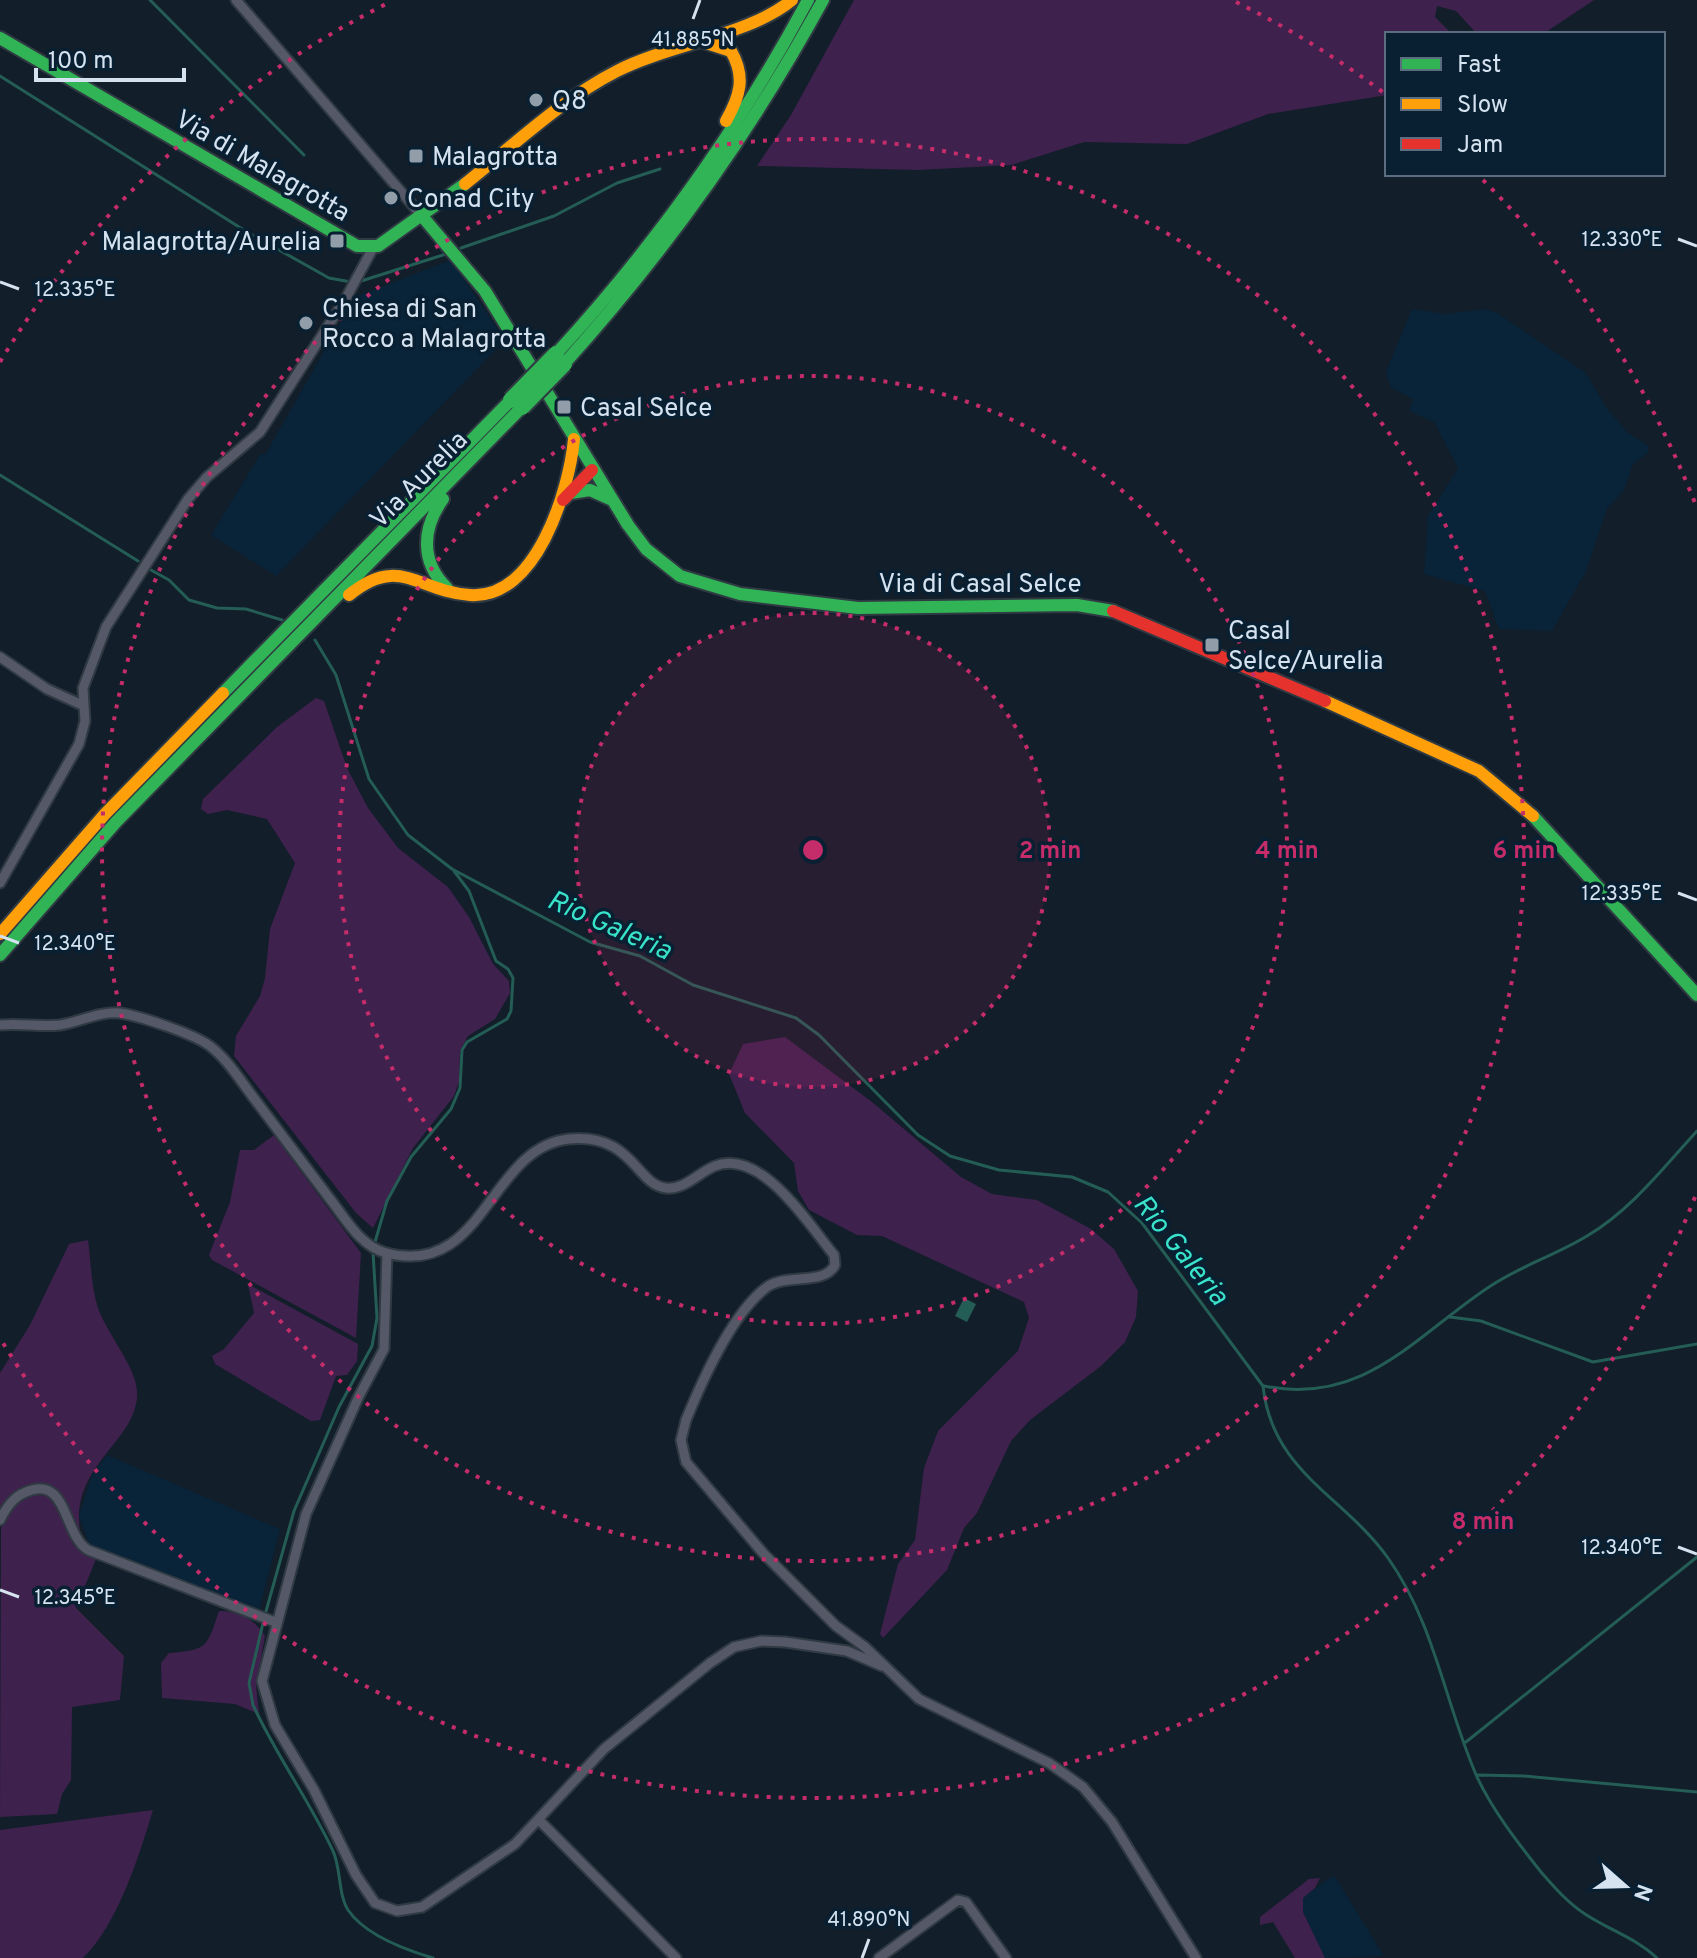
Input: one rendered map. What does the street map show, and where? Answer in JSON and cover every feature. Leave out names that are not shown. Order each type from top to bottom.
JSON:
[{"type":"main road","name":"Via di Malagrotta","points":[[0,38],[349,242],[373,248],[465,184],[585,89],[628,66],[692,39],[773,16],[792,0]]},
{"type":"main road","name":"Via Aurelia","points":[[560,359],[676,211],[746,109],[808,0]]},
{"type":"main road","name":"Via Aurelia","points":[[0,934],[105,814],[260,664],[309,624],[517,403],[635,286],[692,212],[777,83],[823,0]]},
{"type":"main road","points":[[676,211],[735,105],[743,83],[742,72],[731,51],[692,39]]},
{"type":"main road","name":"Via di Casal Selce","points":[[422,216],[485,291],[610,499],[658,559],[680,576],[709,588],[858,608],[1067,605],[1105,608],[1134,617],[1442,752],[1513,795],[1697,995]]},
{"type":"main road","points":[[454,592],[435,578],[429,563],[426,538],[432,516],[438,504],[501,438],[517,403]]},
{"type":"main road","name":"Via Aurelia","points":[[0,955],[313,601],[517,403]]},
{"type":"main road","points":[[565,493],[574,439]]},
{"type":"main road","points":[[309,624],[360,586],[385,574],[454,592],[484,596],[514,583],[533,559],[578,473],[592,470]]},
{"type":"main road","points":[[565,493],[590,490],[610,499]]},
{"type":"main road","points":[[0,967],[41,906]]},
{"type":"street","points":[[236,0],[422,216]]},
{"type":"street","points":[[0,883],[79,744],[85,721],[83,685],[92,656],[130,588],[207,477],[260,432],[346,298],[373,248]]},
{"type":"street","points":[[0,657],[47,689],[82,705]]},
{"type":"street","points":[[0,1025],[53,1025],[119,1013],[206,1043],[232,1069],[357,1233],[384,1252],[422,1256],[444,1250],[534,1153],[557,1141],[584,1139],[615,1146],[661,1187],[681,1186],[723,1164],[745,1167],[771,1181],[834,1255],[836,1263],[825,1275],[775,1282],[748,1307],[689,1412],[682,1433],[682,1451],[693,1473],[763,1553],[836,1626],[928,1704],[1049,1763],[1083,1787],[1112,1822],[1196,1958]]},
{"type":"street","points":[[384,1252],[383,1351],[312,1499],[272,1620],[262,1674],[267,1704],[356,1875],[375,1903],[397,1911],[422,1907],[521,1840],[604,1749],[734,1647],[761,1641],[785,1642],[847,1651],[885,1666]]},
{"type":"street","points":[[0,1520],[18,1496],[36,1489],[51,1491],[61,1502],[75,1537],[88,1550],[272,1620]]},
{"type":"street","points":[[540,1821],[676,1958]]},
{"type":"street","points":[[879,1958],[958,1900],[966,1902],[1006,1958]]},
{"type":"shaded area","points":[[854,0],[1594,0],[1546,32],[1475,32],[1456,11],[1437,6],[1435,17],[1450,32],[1385,32],[1385,95],[1268,114],[1187,144],[1084,142],[1011,165],[918,170],[757,166],[791,115]]},
{"type":"shaded area","points":[[451,260],[505,340],[276,576],[211,535],[261,453],[265,455],[355,297]]},
{"type":"shaded area","points":[[1412,309],[1445,314],[1485,309],[1497,313],[1586,373],[1606,407],[1628,433],[1649,446],[1648,453],[1633,464],[1624,490],[1607,509],[1586,571],[1552,631],[1499,629],[1485,591],[1424,574],[1428,516],[1458,468],[1434,422],[1409,411],[1413,399],[1390,387],[1386,371]]},
{"type":"shaded area","points":[[316,698],[324,701],[347,768],[368,808],[398,848],[448,887],[469,917],[493,964],[509,981],[510,993],[495,1019],[468,1036],[460,1051],[459,1082],[454,1096],[413,1148],[373,1228],[356,1213],[234,1056],[236,1036],[260,996],[270,929],[295,863],[267,819],[227,810],[208,814],[201,809],[203,799],[277,727]]},
{"type":"shaded area","points":[[785,1037],[872,1102],[961,1177],[992,1194],[1037,1200],[1091,1229],[1114,1249],[1138,1291],[1136,1317],[1125,1342],[1101,1366],[1030,1420],[1011,1441],[977,1513],[964,1528],[947,1570],[883,1638],[880,1634],[898,1564],[915,1540],[924,1468],[938,1431],[1018,1351],[1029,1318],[1024,1302],[882,1236],[857,1235],[809,1210],[798,1191],[794,1163],[745,1113],[729,1074],[743,1044]]},
{"type":"shaded area","points":[[274,1135],[361,1253],[356,1338],[212,1260],[209,1255],[230,1202],[240,1150],[254,1150]]},
{"type":"shaded area","points":[[88,1240],[98,1308],[132,1371],[137,1391],[135,1408],[128,1424],[85,1487],[80,1507],[80,1530],[75,1529],[45,1486],[14,1492],[0,1513],[0,1373],[30,1325],[69,1244]]},
{"type":"shaded area","points":[[248,1284],[358,1344],[357,1361],[347,1375],[336,1376],[320,1420],[311,1421],[215,1364],[212,1356],[224,1349],[254,1313]]},
{"type":"shaded area","points":[[964,1298],[976,1304],[967,1322],[955,1316]]},
{"type":"shaded area","points":[[107,1455],[280,1529],[258,1615],[92,1552],[79,1516],[92,1475]]},
{"type":"shaded area","points":[[32,1493],[53,1498],[74,1546],[96,1559],[76,1608],[124,1656],[120,1700],[72,1707],[71,1780],[62,1794],[57,1814],[0,1817],[1,1528],[11,1508]]},
{"type":"shaded area","points":[[219,1611],[245,1617],[257,1625],[265,1636],[256,1686],[259,1714],[235,1704],[162,1698],[161,1663],[169,1653],[192,1650],[204,1644]]},
{"type":"shaded area","points":[[153,1810],[117,1908],[107,1927],[83,1958],[0,1958],[0,1830]]},
{"type":"shaded area","points":[[1334,1875],[1384,1956],[1324,1958],[1303,1912],[1302,1898]]},
{"type":"shaded area","points":[[1320,1878],[1315,1888],[1303,1898],[1303,1912],[1325,1958],[1295,1958],[1273,1922],[1260,1925],[1260,1917],[1309,1879]]},
{"type":"waterway","points":[[150,0],[304,155]]},
{"type":"waterway","points":[[0,76],[247,232],[329,278],[351,282]]},
{"type":"waterway","points":[[461,248],[554,216],[617,183],[660,169]]},
{"type":"waterway","points":[[358,282],[446,254]]},
{"type":"waterway","name":"Rio Galeria","points":[[0,475],[138,561]]},
{"type":"waterway","name":"Rio Galeria","points":[[151,570],[169,580],[189,600],[217,608],[246,609],[282,620]]},
{"type":"waterway","name":"Rio Galeria","points":[[315,640],[336,675],[369,779],[408,835],[452,869],[590,942],[640,956],[693,985],[796,1018],[819,1035],[918,1135],[950,1156],[999,1170],[1072,1177],[1108,1192],[1142,1223],[1263,1386],[1269,1416],[1295,1462],[1370,1536],[1404,1583],[1428,1637],[1477,1777],[1506,1826],[1541,1872],[1573,1905],[1657,1958]]},
{"type":"waterway","points":[[375,1242],[387,1201],[411,1157],[451,1109],[460,1088],[462,1050],[467,1042],[507,1019],[511,1011],[513,978],[508,969],[496,961],[469,891],[454,871]]},
{"type":"waterway","points":[[1264,1386],[1299,1389],[1331,1386],[1360,1376],[1386,1362],[1489,1287],[1603,1226],[1646,1188],[1697,1131]]},
{"type":"waterway","points":[[265,1615],[294,1511],[339,1407],[372,1346],[377,1318],[373,1252]]},
{"type":"waterway","points":[[1450,1317],[1481,1321],[1593,1362],[1697,1344]]},
{"type":"waterway","points":[[1466,1742],[1697,1557]]},
{"type":"waterway","points":[[263,1623],[249,1683],[253,1705],[333,1851],[348,1910],[375,1934],[433,1958]]},
{"type":"waterway","points":[[1478,1775],[1524,1776],[1697,1792]]},
{"type":"traffic: fast","points":[[556,354],[627,271],[693,185],[753,95],[808,0]]},
{"type":"traffic: fast","points":[[564,364],[637,278],[704,190],[766,97],[823,0]]},
{"type":"traffic: fast","points":[[0,38],[357,246],[378,246],[465,184]]},
{"type":"traffic: fast","points":[[422,216],[485,291],[628,525],[646,549],[680,576],[740,594],[858,608],[1077,605],[1113,611]]},
{"type":"traffic: fast","points":[[511,400],[556,354]]},
{"type":"traffic: fast","points":[[522,407],[564,364]]},
{"type":"traffic: fast","points":[[223,693],[511,400]]},
{"type":"traffic: fast","points":[[0,955],[116,822],[522,407]]},
{"type":"traffic: fast","points":[[571,493],[590,490],[610,499]]},
{"type":"traffic: fast","points":[[443,499],[431,521],[427,545],[432,567],[447,588]]},
{"type":"traffic: fast","points":[[1533,816],[1697,995]]},
{"type":"traffic: slow","points":[[465,184],[539,123],[597,82],[661,53],[754,22],[792,0]]},
{"type":"traffic: slow","points":[[697,40],[731,51],[736,60],[739,86],[726,121]]},
{"type":"traffic: slow","points":[[349,595],[382,577],[408,578],[470,595],[493,592],[513,580],[531,562],[556,513],[574,439]]},
{"type":"traffic: slow","points":[[0,934],[105,814],[223,693]]},
{"type":"traffic: slow","points":[[1325,701],[1479,771],[1533,816]]},
{"type":"traffic: jam","points":[[563,500],[592,470]]},
{"type":"traffic: jam","points":[[1113,611],[1325,701]]},
{"type":"place","name":"Q8","points":[[536,100]]},
{"type":"place","name":"Malagrotta","points":[[416,156]]},
{"type":"place","name":"Conad City","points":[[391,198]]},
{"type":"place","name":"Malagrotta/Aurelia","points":[[337,241]]},
{"type":"place","name":"Chiesa di San Rocco a Malagrotta","points":[[306,323]]},
{"type":"place","name":"Casal Selce","points":[[564,407]]},
{"type":"place","name":"Casal Selce/Aurelia","points":[[1212,645]]}]
